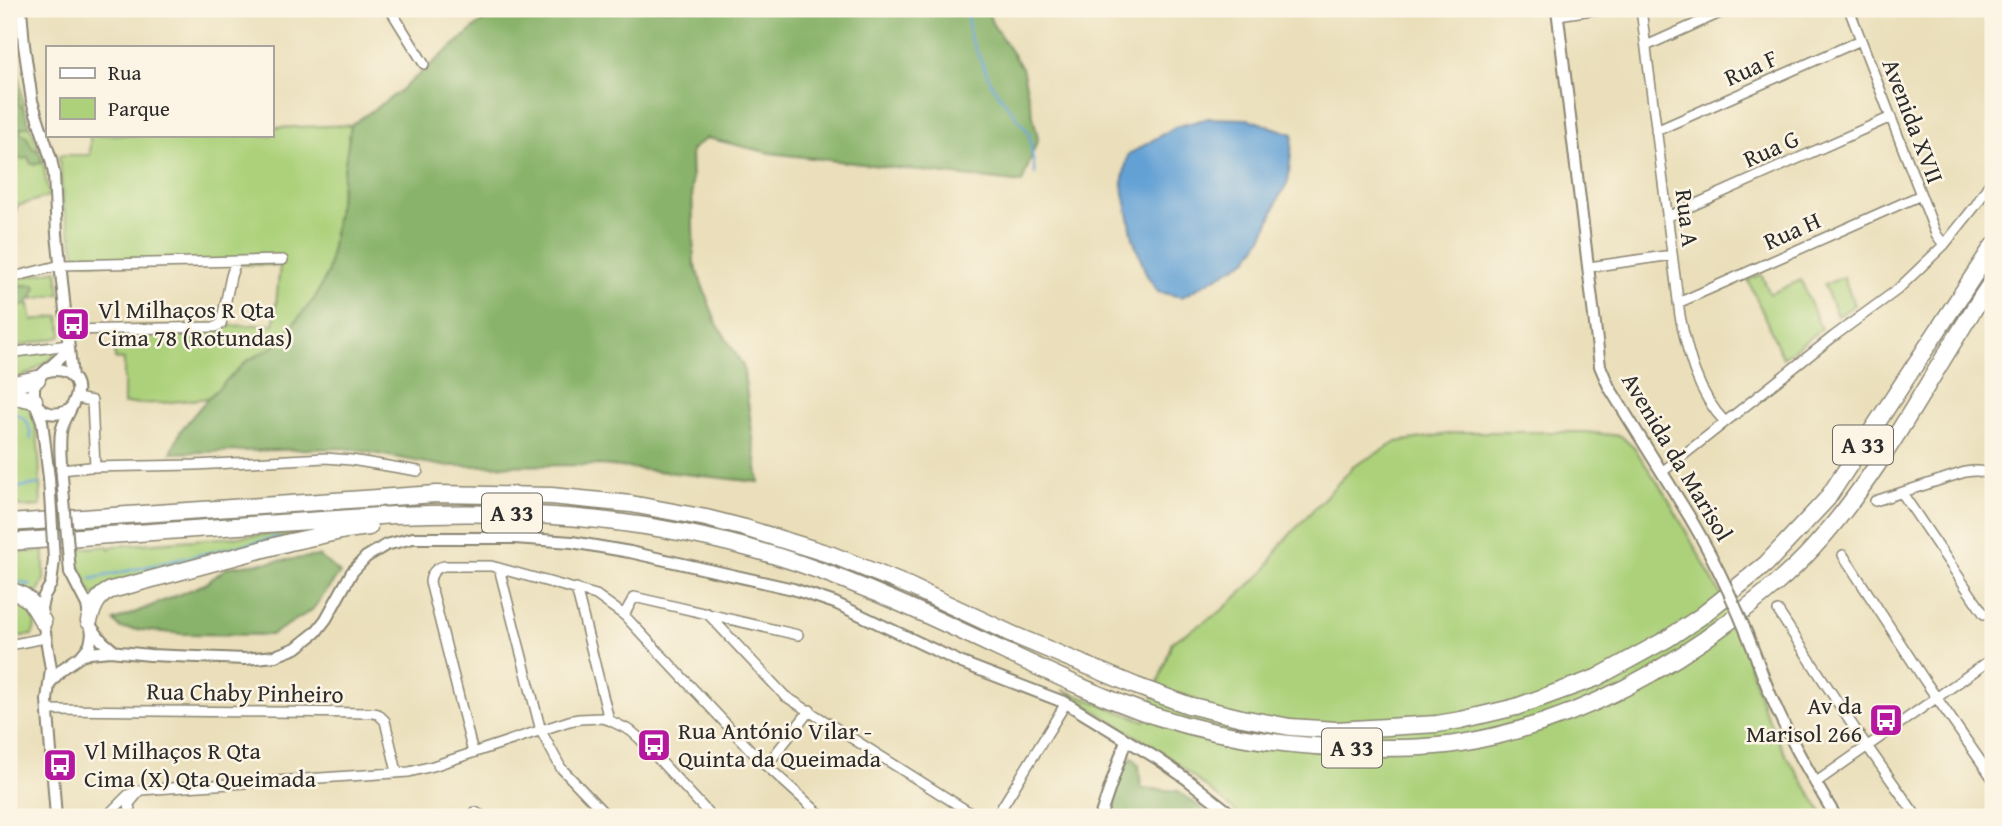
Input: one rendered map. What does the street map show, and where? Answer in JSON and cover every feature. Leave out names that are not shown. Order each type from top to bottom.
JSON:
[{"type":"highway","name":"A 33","points":[[9,523],[449,494],[538,495],[631,504],[758,531],[832,555],[909,586],[1016,636],[1188,705],[1242,719],[1290,727],[1336,730],[1437,724],[1516,707],[1596,678],[1667,639],[1700,617],[1766,564],[1827,499],[1993,246]]},
{"type":"highway","name":"A 33","points":[[9,542],[394,515],[536,514],[615,521],[694,535],[793,561],[861,586],[1106,697],[1200,728],[1287,744],[1335,748],[1407,748],[1469,742],[1517,731],[1579,710],[1645,678],[1705,640],[1754,602],[1810,552],[1846,509],[1882,457],[1993,280]]},
{"type":"highway","points":[[9,385],[41,375]]},
{"type":"highway","points":[[9,394],[36,403]]},
{"type":"highway","points":[[9,517],[183,504],[334,500]]},
{"type":"highway","points":[[90,623],[92,610],[100,596],[117,588],[317,535],[391,524],[456,520],[556,523],[654,534],[761,552]]},
{"type":"highway","points":[[9,591],[29,599],[45,635]]},
{"type":"street","points":[[22,9],[32,101],[54,174],[57,234],[72,377]]},
{"type":"street","points":[[390,9],[424,64]]},
{"type":"street","points":[[1557,12],[1599,9]]},
{"type":"street","name":"Rua A","points":[[1641,9],[1678,303],[1688,353],[1696,377],[1715,412],[1725,422]]},
{"type":"street","points":[[1646,46],[1729,9]]},
{"type":"street","name":"Avenida XVII","points":[[1849,9],[1936,234],[1944,245]]},
{"type":"street","name":"Avenida da Marisol","points":[[1557,12],[1600,366],[1609,387],[1689,516],[1727,586],[1784,726],[1836,817]]},
{"type":"street","name":"Rua F","points":[[1656,131],[1861,40]]},
{"type":"street","name":"Rua G","points":[[1667,217],[1891,117]]},
{"type":"street","points":[[1662,471],[1897,290],[1944,245],[1976,205],[1993,178]]},
{"type":"street","name":"Rua H","points":[[1678,303],[1922,194]]},
{"type":"street","points":[[1589,267],[1672,255]]},
{"type":"street","points":[[9,278],[61,265],[282,260]]},
{"type":"street","points":[[68,330],[215,327],[222,324],[236,261]]},
{"type":"street","points":[[9,354],[68,345]]},
{"type":"street","points":[[56,817],[48,710],[50,661],[41,605],[51,584],[53,551],[42,421],[33,393],[41,375],[61,357],[68,345]]},
{"type":"street","points":[[41,375],[57,370],[68,373],[76,383],[77,398],[69,410],[61,432],[62,473],[70,572],[85,598],[92,634],[90,645],[50,683]]},
{"type":"street","points":[[77,398],[92,401],[95,467]]},
{"type":"street","points":[[36,403],[49,414],[69,410]]},
{"type":"street","points":[[62,473],[95,467],[325,458],[418,471]]},
{"type":"street","points":[[1875,501],[1965,472],[1987,472],[1993,478]]},
{"type":"street","points":[[1902,493],[1984,614]]},
{"type":"street","points":[[45,635],[54,656],[60,659],[114,651],[255,659],[275,656],[296,648],[316,632],[352,572],[366,557],[386,545],[413,538],[514,538],[572,542],[813,595],[835,603],[962,663],[1066,704],[1188,779],[1235,817]]},
{"type":"street","points":[[1843,555],[1993,779]]},
{"type":"street","points":[[473,752],[431,587],[430,576],[438,567],[491,566],[596,595],[624,615],[766,766],[823,817]]},
{"type":"street","points":[[499,568],[541,731],[561,768],[608,817]]},
{"type":"street","points":[[44,596],[60,585],[78,589]]},
{"type":"street","points":[[576,588],[609,720]]},
{"type":"street","points":[[624,615],[634,597],[798,635]]},
{"type":"street","points":[[1778,611],[1917,817]]},
{"type":"street","points":[[707,613],[785,696],[976,817]]},
{"type":"street","points":[[90,623],[102,641],[114,651]]},
{"type":"street","points":[[9,645],[45,635]]},
{"type":"street","points":[[1815,783],[1993,658]]},
{"type":"street","points":[[996,817],[1066,704]]},
{"type":"street","name":"Rua Chaby Pinheiro","points":[[48,710],[373,713],[385,721],[397,772]]},
{"type":"street","points":[[766,766],[810,710]]},
{"type":"street","points":[[106,817],[128,795],[145,789],[420,770],[579,719],[609,720],[631,731],[712,817]]},
{"type":"street","points":[[1100,817],[1126,740]]},
{"type":"street","points":[[131,817],[129,809],[132,799],[145,789]]},
{"type":"green space","points":[[9,9],[15,9],[19,27],[18,68],[24,109],[43,162],[49,196],[17,206],[9,243]]},
{"type":"green space","points":[[497,9],[987,9],[992,23],[1022,68],[1038,138],[1022,183],[770,153],[707,138],[691,150],[694,263],[716,322],[743,366],[759,482],[601,465],[443,466],[345,448],[171,453],[181,430],[208,398],[247,361],[276,345],[315,298],[328,272],[351,125],[396,94]]},
{"type":"green space","points":[[9,86],[14,87],[17,92],[19,105],[24,109],[30,126],[20,128],[20,133],[26,135],[33,149],[39,151],[43,162],[31,164],[28,157],[18,158],[12,161],[16,166],[9,171]]},
{"type":"green space","points":[[351,125],[328,272],[315,298],[276,346],[247,361],[209,398],[124,404],[124,360],[115,359],[114,336],[274,324],[280,265],[87,262],[76,255],[63,205],[59,155],[90,155],[90,136],[273,136],[273,128]]},
{"type":"green space","points":[[57,270],[60,294],[28,300],[32,321],[59,316],[62,333],[60,337],[9,348],[9,282]]},
{"type":"green space","points":[[1761,274],[1770,294],[1801,280],[1821,329],[1783,358],[1748,280]]},
{"type":"green space","points":[[1843,277],[1855,305],[1837,316],[1824,285]]},
{"type":"green space","points":[[14,279],[20,285],[35,285],[36,289],[34,296],[28,300],[29,304],[20,306],[17,314],[10,316],[11,300],[17,295],[11,293],[9,282]]},
{"type":"green space","points":[[57,349],[53,357],[31,372],[9,379],[9,357]]},
{"type":"green space","points":[[9,400],[27,405],[32,414],[40,468],[41,506],[19,505],[9,508]]},
{"type":"green space","points":[[1461,432],[1585,432],[1621,436],[1635,449],[1667,497],[1715,584],[1737,627],[1764,710],[1783,750],[1825,817],[1242,817],[1173,760],[1063,690],[1145,721],[1172,642],[1220,612],[1265,571],[1282,543],[1354,466],[1397,442]]},
{"type":"green space","points":[[301,532],[93,595],[80,574],[75,549],[108,546],[109,549],[113,546]]},
{"type":"green space","points":[[44,551],[44,580],[35,597],[9,587],[9,553]]},
{"type":"green space","points":[[319,556],[340,573],[312,610],[271,635],[184,634],[120,628],[114,621],[205,584],[228,567]]},
{"type":"green space","points":[[9,598],[18,599],[32,615],[35,624],[32,635],[11,637]]},
{"type":"green space","points":[[1132,757],[1139,766],[1141,788],[1178,791],[1214,817],[1104,817],[1123,768]]},
{"type":"water","points":[[1209,118],[1248,119],[1293,134],[1288,182],[1263,236],[1248,259],[1182,297],[1158,292],[1146,274],[1133,238],[1122,183],[1128,155],[1175,127]]},
{"type":"waterway","points":[[966,9],[970,37],[993,87],[1029,133],[1035,174]]},
{"type":"waterway","points":[[9,413],[19,415],[26,421],[31,439]]},
{"type":"waterway","points":[[9,489],[39,484]]},
{"type":"waterway","points":[[91,579],[279,537]]},
{"type":"waterway","points":[[9,580],[31,585]]},
{"type":"waterway","points":[[9,603],[21,606]]},
{"type":"place","name":"Vl Milhaços R Qta Cima 78 (Rotundas)","points":[[73,324]]},
{"type":"place","name":"Av da Marisol 266","points":[[1886,720]]},
{"type":"place","name":"Rua António Vilar - Quinta da Queimada","points":[[654,745]]},
{"type":"place","name":"Vl Milhaços R Qta Cima (X) Qta Queimada","points":[[60,765]]}]
